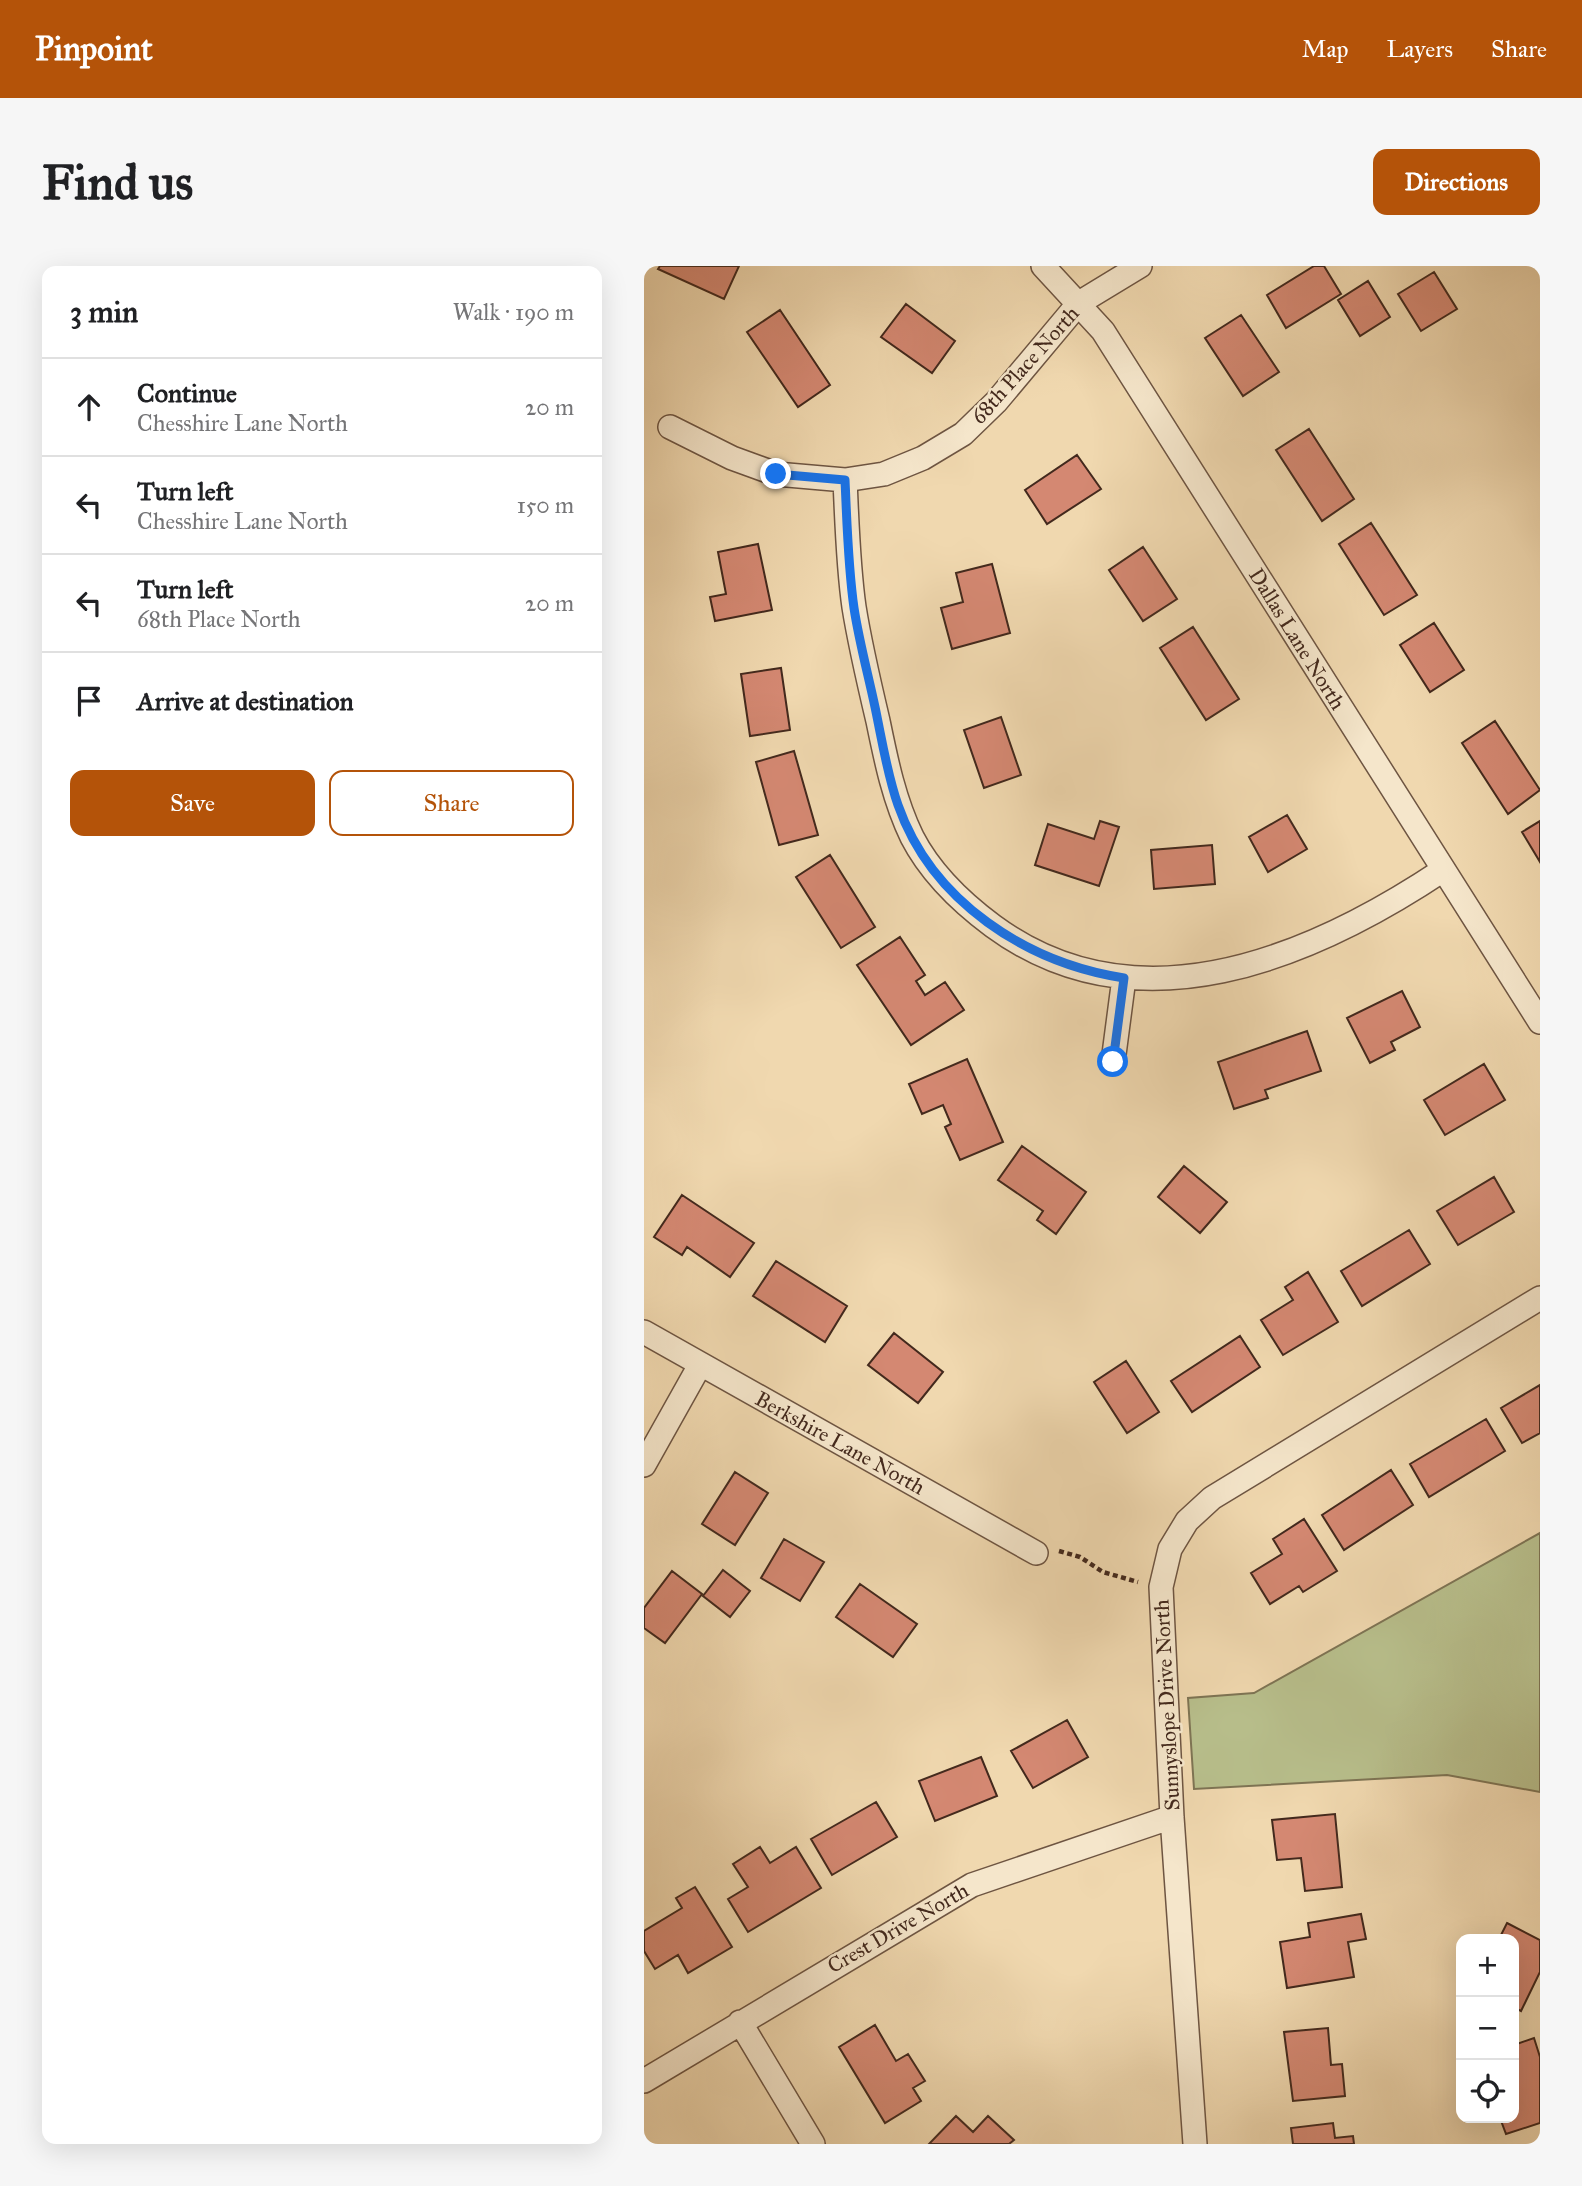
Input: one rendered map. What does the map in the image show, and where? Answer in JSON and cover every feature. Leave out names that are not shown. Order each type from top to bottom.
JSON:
[{"type":"street","name":"Dallas Lane North","points":[[1043,266],[1103,331],[1540,1022]]},
{"type":"street","name":"68th Place North","points":[[670,427],[733,458],[776,474],[845,480],[884,474],[923,458],[963,434],[996,402],[1079,303],[1140,266]]},
{"type":"street","points":[[845,480],[850,564],[859,634],[889,773],[899,806],[914,839],[944,882],[971,909],[1017,944],[1084,972],[1124,978],[1187,976],[1290,952],[1363,920],[1443,870]]},
{"type":"street","points":[[1113,1062],[1124,978]]},
{"type":"street","name":"Sunnyslope Drive North","points":[[1195,2144],[1172,1817],[1161,1587],[1170,1549],[1187,1521],[1212,1498],[1540,1298]]},
{"type":"street","name":"Berkshire Lane North","points":[[644,1332],[1036,1553]]},
{"type":"street","points":[[644,1465],[700,1365]]},
{"type":"street","name":"Crest Drive North","points":[[644,2081],[972,1885],[1172,1817]]},
{"type":"street","points":[[740,2022],[813,2144]]},
{"type":"path","points":[[1036,1553],[1045,1547],[1057,1550],[1080,1557],[1103,1572],[1161,1587]]},
{"type":"green space","points":[[1540,1533],[1540,1792],[1447,1775],[1194,1789],[1188,1698],[1254,1693]]},
{"type":"building","points":[[660,266],[739,266],[724,299],[658,269]]},
{"type":"building","points":[[1314,266],[1324,266],[1341,294],[1286,328],[1267,295]]},
{"type":"building","points":[[1434,272],[1457,309],[1421,331],[1398,294]]},
{"type":"building","points":[[1368,281],[1390,317],[1360,336],[1338,300]]},
{"type":"building","points":[[906,304],[955,341],[932,373],[881,337]]},
{"type":"building","points":[[780,310],[830,385],[798,407],[747,332]]},
{"type":"building","points":[[1241,315],[1279,372],[1243,396],[1205,338]]},
{"type":"building","points":[[1309,429],[1354,499],[1322,521],[1276,450]]},
{"type":"building","points":[[1077,455],[1101,489],[1047,524],[1025,490]]},
{"type":"building","points":[[1371,523],[1417,595],[1384,615],[1339,544]]},
{"type":"building","points":[[758,544],[772,610],[715,621],[710,597],[726,594],[718,552]]},
{"type":"building","points":[[1143,547],[1177,599],[1143,621],[1109,570]]},
{"type":"building","points":[[992,564],[1010,633],[952,649],[941,608],[963,602],[956,573]]},
{"type":"building","points":[[1434,623],[1464,670],[1430,692],[1400,645]]},
{"type":"building","points":[[1193,627],[1239,699],[1206,720],[1160,648]]},
{"type":"building","points":[[781,668],[790,730],[750,736],[741,674]]},
{"type":"building","points":[[1001,717],[1021,775],[984,788],[964,730]]},
{"type":"building","points":[[1495,721],[1540,790],[1508,814],[1462,743]]},
{"type":"building","points":[[794,751],[818,835],[779,845],[756,762]]},
{"type":"building","points":[[1287,815],[1307,849],[1268,872],[1249,837]]},
{"type":"building","points":[[1100,821],[1119,827],[1099,886],[1035,865],[1048,824],[1094,839]]},
{"type":"building","points":[[1540,821],[1540,862],[1522,832]]},
{"type":"building","points":[[1212,845],[1215,884],[1154,889],[1151,850]]},
{"type":"building","points":[[830,855],[875,927],[841,948],[796,877]]},
{"type":"building","points":[[900,937],[925,975],[916,981],[925,995],[945,982],[964,1010],[911,1045],[857,965]]},
{"type":"building","points":[[1402,991],[1420,1027],[1391,1042],[1395,1050],[1370,1063],[1347,1018]]},
{"type":"building","points":[[1307,1031],[1321,1071],[1265,1090],[1268,1098],[1234,1109],[1218,1062]]},
{"type":"building","points":[[967,1059],[1003,1142],[960,1160],[945,1127],[951,1124],[943,1105],[922,1114],[909,1084]]},
{"type":"building","points":[[1484,1064],[1505,1100],[1445,1135],[1424,1100]]},
{"type":"building","points":[[1022,1146],[1086,1192],[1056,1234],[1037,1220],[1043,1211],[998,1180]]},
{"type":"building","points":[[1184,1166],[1227,1202],[1200,1233],[1158,1197]]},
{"type":"building","points":[[1494,1177],[1514,1212],[1458,1245],[1437,1211]]},
{"type":"building","points":[[682,1195],[754,1243],[730,1277],[687,1247],[682,1255],[654,1237]]},
{"type":"building","points":[[1409,1230],[1430,1264],[1362,1306],[1341,1271]]},
{"type":"building","points":[[776,1261],[847,1306],[825,1342],[753,1296]]},
{"type":"building","points":[[1308,1272],[1338,1322],[1283,1355],[1261,1320],[1293,1300],[1285,1287]]},
{"type":"building","points":[[894,1333],[943,1372],[918,1403],[868,1365]]},
{"type":"building","points":[[1240,1336],[1260,1367],[1192,1412],[1171,1381]]},
{"type":"building","points":[[1126,1361],[1159,1412],[1127,1433],[1094,1382]]},
{"type":"building","points":[[1540,1385],[1540,1433],[1522,1443],[1501,1408]]},
{"type":"building","points":[[1486,1419],[1505,1451],[1429,1497],[1410,1464]]},
{"type":"building","points":[[1391,1470],[1413,1505],[1344,1550],[1322,1515]]},
{"type":"building","points":[[735,1472],[768,1493],[735,1545],[702,1524]]},
{"type":"building","points":[[1304,1519],[1337,1571],[1303,1592],[1299,1586],[1270,1604],[1251,1573],[1282,1554],[1273,1539]]},
{"type":"building","points":[[784,1539],[824,1562],[800,1601],[761,1578]]},
{"type":"building","points":[[723,1570],[750,1591],[730,1617],[703,1596]]},
{"type":"building","points":[[672,1571],[702,1594],[665,1643],[644,1628],[644,1608]]},
{"type":"building","points":[[860,1584],[917,1624],[893,1657],[836,1617]]},
{"type":"building","points":[[1067,1720],[1088,1757],[1033,1788],[1011,1751]]},
{"type":"building","points":[[981,1757],[997,1796],[935,1821],[919,1781]]},
{"type":"building","points":[[876,1802],[897,1837],[832,1875],[811,1839]]},
{"type":"building","points":[[1335,1814],[1342,1887],[1305,1891],[1301,1858],[1277,1860],[1272,1820]]},
{"type":"building","points":[[760,1847],[770,1863],[796,1847],[821,1888],[748,1932],[728,1899],[748,1887],[733,1864]]},
{"type":"building","points":[[695,1887],[732,1947],[688,1973],[678,1955],[655,1969],[644,1951],[644,1931],[682,1908],[676,1898]]},
{"type":"building","points":[[1361,1914],[1366,1939],[1348,1942],[1354,1977],[1287,1988],[1280,1942],[1310,1937],[1308,1923]]},
{"type":"building","points":[[1507,1923],[1540,1940],[1540,1972],[1521,2011],[1519,1934],[1502,1934]]},
{"type":"building","points":[[875,2025],[896,2061],[908,2054],[925,2081],[913,2088],[921,2101],[885,2123],[839,2047]]},
{"type":"building","points":[[1328,2028],[1331,2065],[1342,2064],[1345,2096],[1293,2101],[1284,2032]]},
{"type":"building","points":[[1534,2038],[1540,2057],[1540,2123],[1506,2134],[1502,2123],[1519,2123],[1519,2043]]},
{"type":"building","points":[[956,2116],[973,2132],[988,2116],[1014,2140],[1009,2144],[929,2144]]},
{"type":"building","points":[[1333,2123],[1335,2138],[1353,2136],[1354,2144],[1293,2144],[1291,2128]]},
{"type":"route","points":[[776,474],[845,480],[854,608],[889,773],[899,806],[914,839],[944,882],[971,909],[1017,944],[1084,972],[1124,978],[1113,1062]]}]
